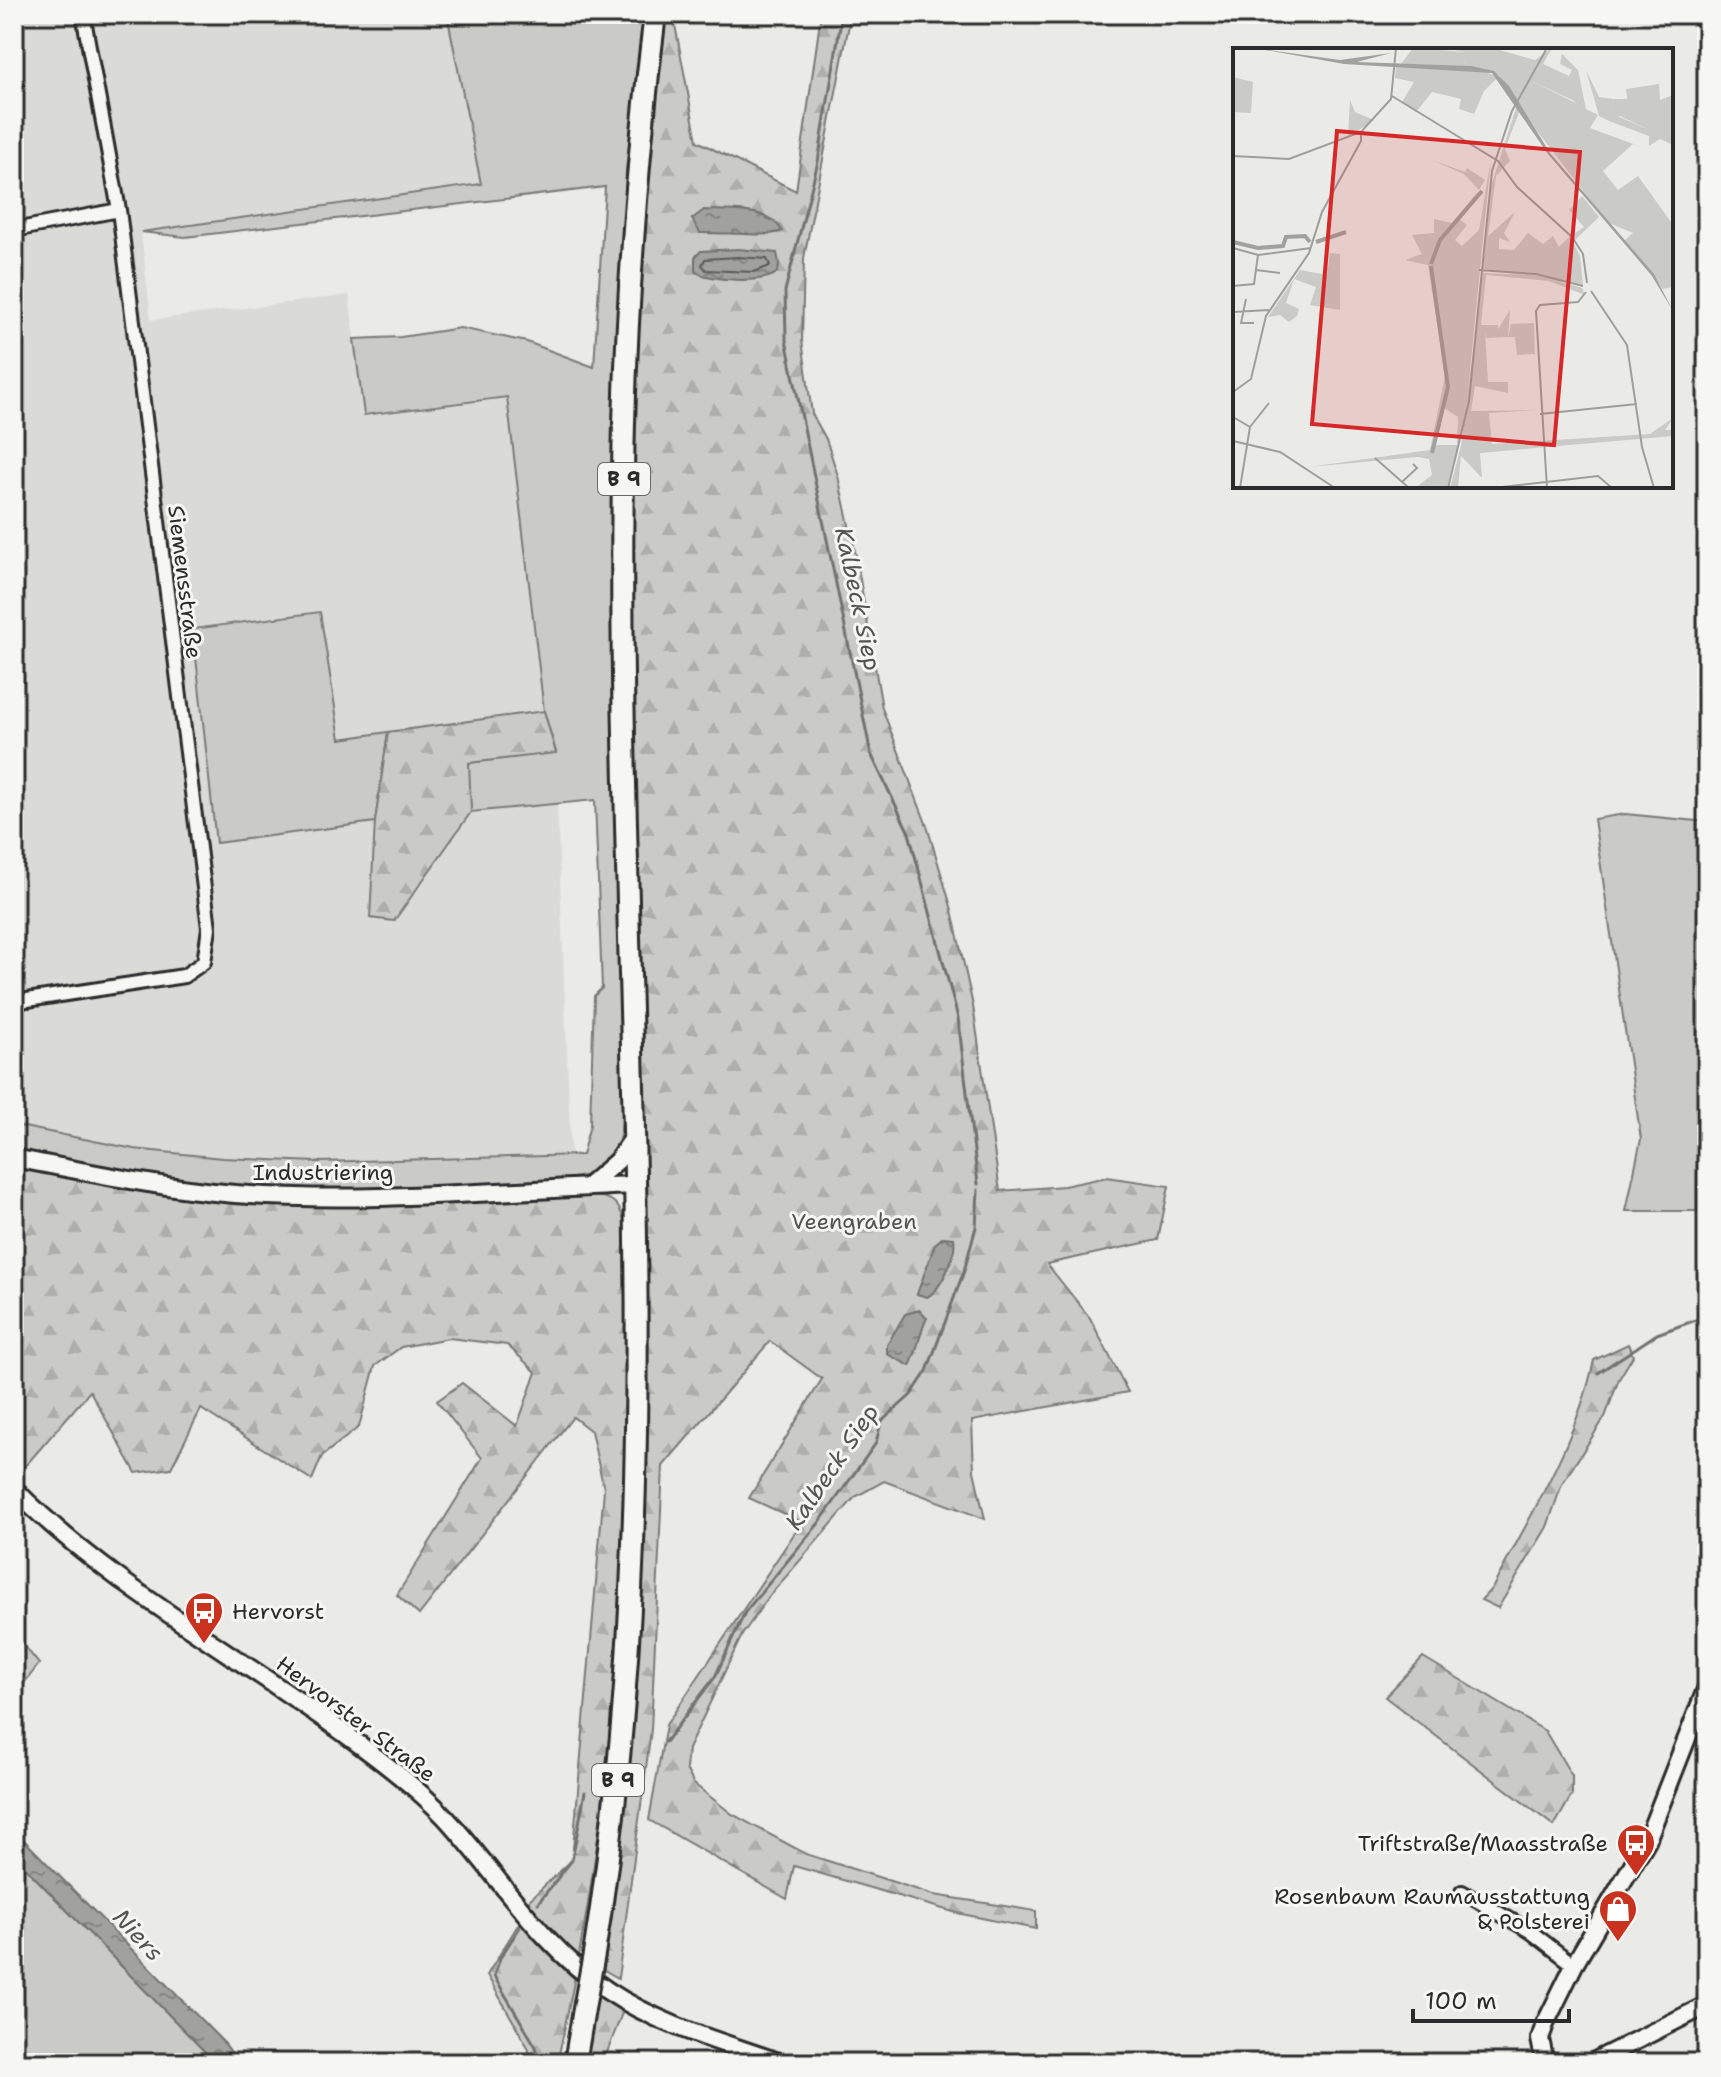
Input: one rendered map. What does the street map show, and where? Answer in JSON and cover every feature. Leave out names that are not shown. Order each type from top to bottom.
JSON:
[{"type":"main road","name":"B 9","points":[[575,2063],[613,1826],[633,1605],[635,1136],[624,427],[630,254],[655,14]]},
{"type":"street","name":"Siemensstraße","points":[[14,1002],[184,976],[204,962],[209,928],[119,210],[83,14]]},
{"type":"street","points":[[14,230],[119,210]]},
{"type":"street","points":[[587,1187],[617,1161],[635,1136]]},
{"type":"street","name":"Industriering","points":[[14,1158],[113,1177],[234,1193],[438,1194],[635,1185]]},
{"type":"street","name":"Hervorster Straße","points":[[14,1489],[96,1561],[365,1748],[424,1796],[453,1825],[538,1929],[608,1991],[643,2011],[781,2063]]},
{"type":"street","points":[[1545,2063],[1540,2039],[1574,1965],[1647,1840],[1707,1687]]},
{"type":"street","points":[[1462,1892],[1530,1931],[1574,1965]]},
{"type":"street","points":[[1591,2063],[1707,2005]]},
{"type":"shaded area","points":[[14,14],[447,14],[481,184],[141,233],[151,320],[349,295],[364,415],[507,397],[544,711],[340,739],[193,629],[216,842],[375,822],[371,918],[394,921],[471,812],[557,804],[571,1158],[318,1162],[222,1158],[134,1149],[14,1125]]},
{"type":"green space","points":[[447,14],[645,14],[626,169],[623,290],[624,1078],[622,1124],[617,1148],[607,1166],[586,1175],[491,1187],[368,1191],[235,1188],[14,1152],[14,1125],[134,1149],[222,1158],[318,1162],[582,1155],[590,1125],[594,996],[602,988],[595,800],[471,812],[468,763],[556,752],[544,711],[507,397],[364,415],[354,339],[401,337],[460,328],[527,342],[594,367],[605,187],[185,237],[141,232],[481,184]]},
{"type":"green space","name":"Veengraben","points":[[661,14],[673,14],[697,141],[796,191],[821,14],[851,14],[804,258],[802,340],[812,414],[826,439],[838,476],[856,556],[882,708],[927,826],[952,910],[973,1006],[1000,1191],[1064,1186],[1107,1177],[1169,1186],[1158,1240],[1047,1264],[1090,1318],[1128,1392],[972,1421],[974,1471],[985,1519],[884,1481],[855,1497],[770,1595],[742,1635],[688,1749],[686,1769],[694,1784],[732,1814],[806,1854],[934,1895],[1036,1911],[1036,1929],[957,1913],[794,1866],[787,1899],[649,1820],[666,1725],[802,1522],[749,1498],[822,1379],[770,1341],[663,1466],[651,1730],[618,1978],[604,1970],[637,1665],[647,1461],[631,494],[645,182]]},
{"type":"green space","points":[[320,612],[340,739],[388,732],[375,822],[216,843],[193,629]]},
{"type":"green space","points":[[544,711],[556,753],[469,763],[471,812],[394,921],[370,918],[375,822],[388,732]]},
{"type":"green space","points":[[1625,814],[1707,822],[1707,1057],[1700,1057],[1697,1211],[1626,1211],[1641,1139],[1594,819]]},
{"type":"green space","points":[[14,1164],[296,1201],[587,1195],[602,1197],[616,1204],[625,1222],[626,1386],[623,1557],[614,1703],[597,1848],[557,2063],[528,2063],[529,2049],[487,1975],[521,1920],[526,1903],[572,1860],[604,1489],[591,1431],[573,1417],[419,1615],[397,1595],[482,1458],[437,1401],[462,1383],[517,1426],[536,1372],[507,1345],[449,1338],[401,1347],[375,1366],[359,1427],[322,1456],[312,1480],[201,1409],[171,1468],[136,1473],[90,1391],[14,1479]]},
{"type":"green space","points":[[1628,1344],[1633,1356],[1619,1379],[1605,1417],[1562,1484],[1547,1527],[1498,1608],[1481,1600],[1493,1587],[1565,1448],[1594,1360]]},
{"type":"green space","points":[[14,1633],[39,1664],[14,1696]]},
{"type":"green space","points":[[1423,1657],[1545,1731],[1572,1776],[1572,1795],[1554,1826],[1385,1697]]},
{"type":"green space","points":[[14,1856],[209,2056],[216,2063],[14,2063]]},
{"type":"green space","points":[[598,1994],[624,2008],[603,2063],[584,2063]]},
{"type":"water","points":[[704,210],[758,214],[776,223],[782,231],[700,233],[692,219]]},
{"type":"water","points":[[739,249],[777,253],[777,272],[762,279],[736,280],[710,277],[695,271],[695,257],[701,251]]},
{"type":"water","points":[[943,1237],[954,1238],[947,1271],[938,1287],[927,1297],[917,1294],[935,1244]]},
{"type":"water","points":[[920,1310],[927,1318],[910,1366],[887,1354],[887,1345],[905,1314]]},
{"type":"water","points":[[14,1830],[225,2044],[239,2063],[216,2063],[14,1856]]},
{"type":"waterway","name":"Kalbeck Siep","points":[[842,14],[818,162],[785,291],[786,340],[871,754],[909,833],[958,1018],[978,1184]]},
{"type":"waterway","name":"Kalbeck Siep","points":[[665,1742],[715,1677],[745,1612],[819,1523],[876,1443],[881,1422],[911,1395],[927,1371],[964,1271],[976,1227],[978,1190]]},
{"type":"waterway","points":[[1598,1373],[1657,1334],[1707,1316]]},
{"type":"waterway","name":"Kalbeck Siep","points":[[538,1903],[572,1860],[585,1792]]},
{"type":"waterway","name":"Kalbeck Siep","points":[[520,1927],[500,1958],[494,1976],[536,2047],[540,2063]]},
{"type":"place","name":"Hervorst","points":[[204,1645]]},
{"type":"place","name":"Triftstraße/Maasstraße","points":[[1636,1877]]},
{"type":"place","name":"Rosenbaum Raumausstattung & Polsterei","points":[[1618,1943]]},
{"type":"water label","name":"Niers","points":[[138,1935]]}]
